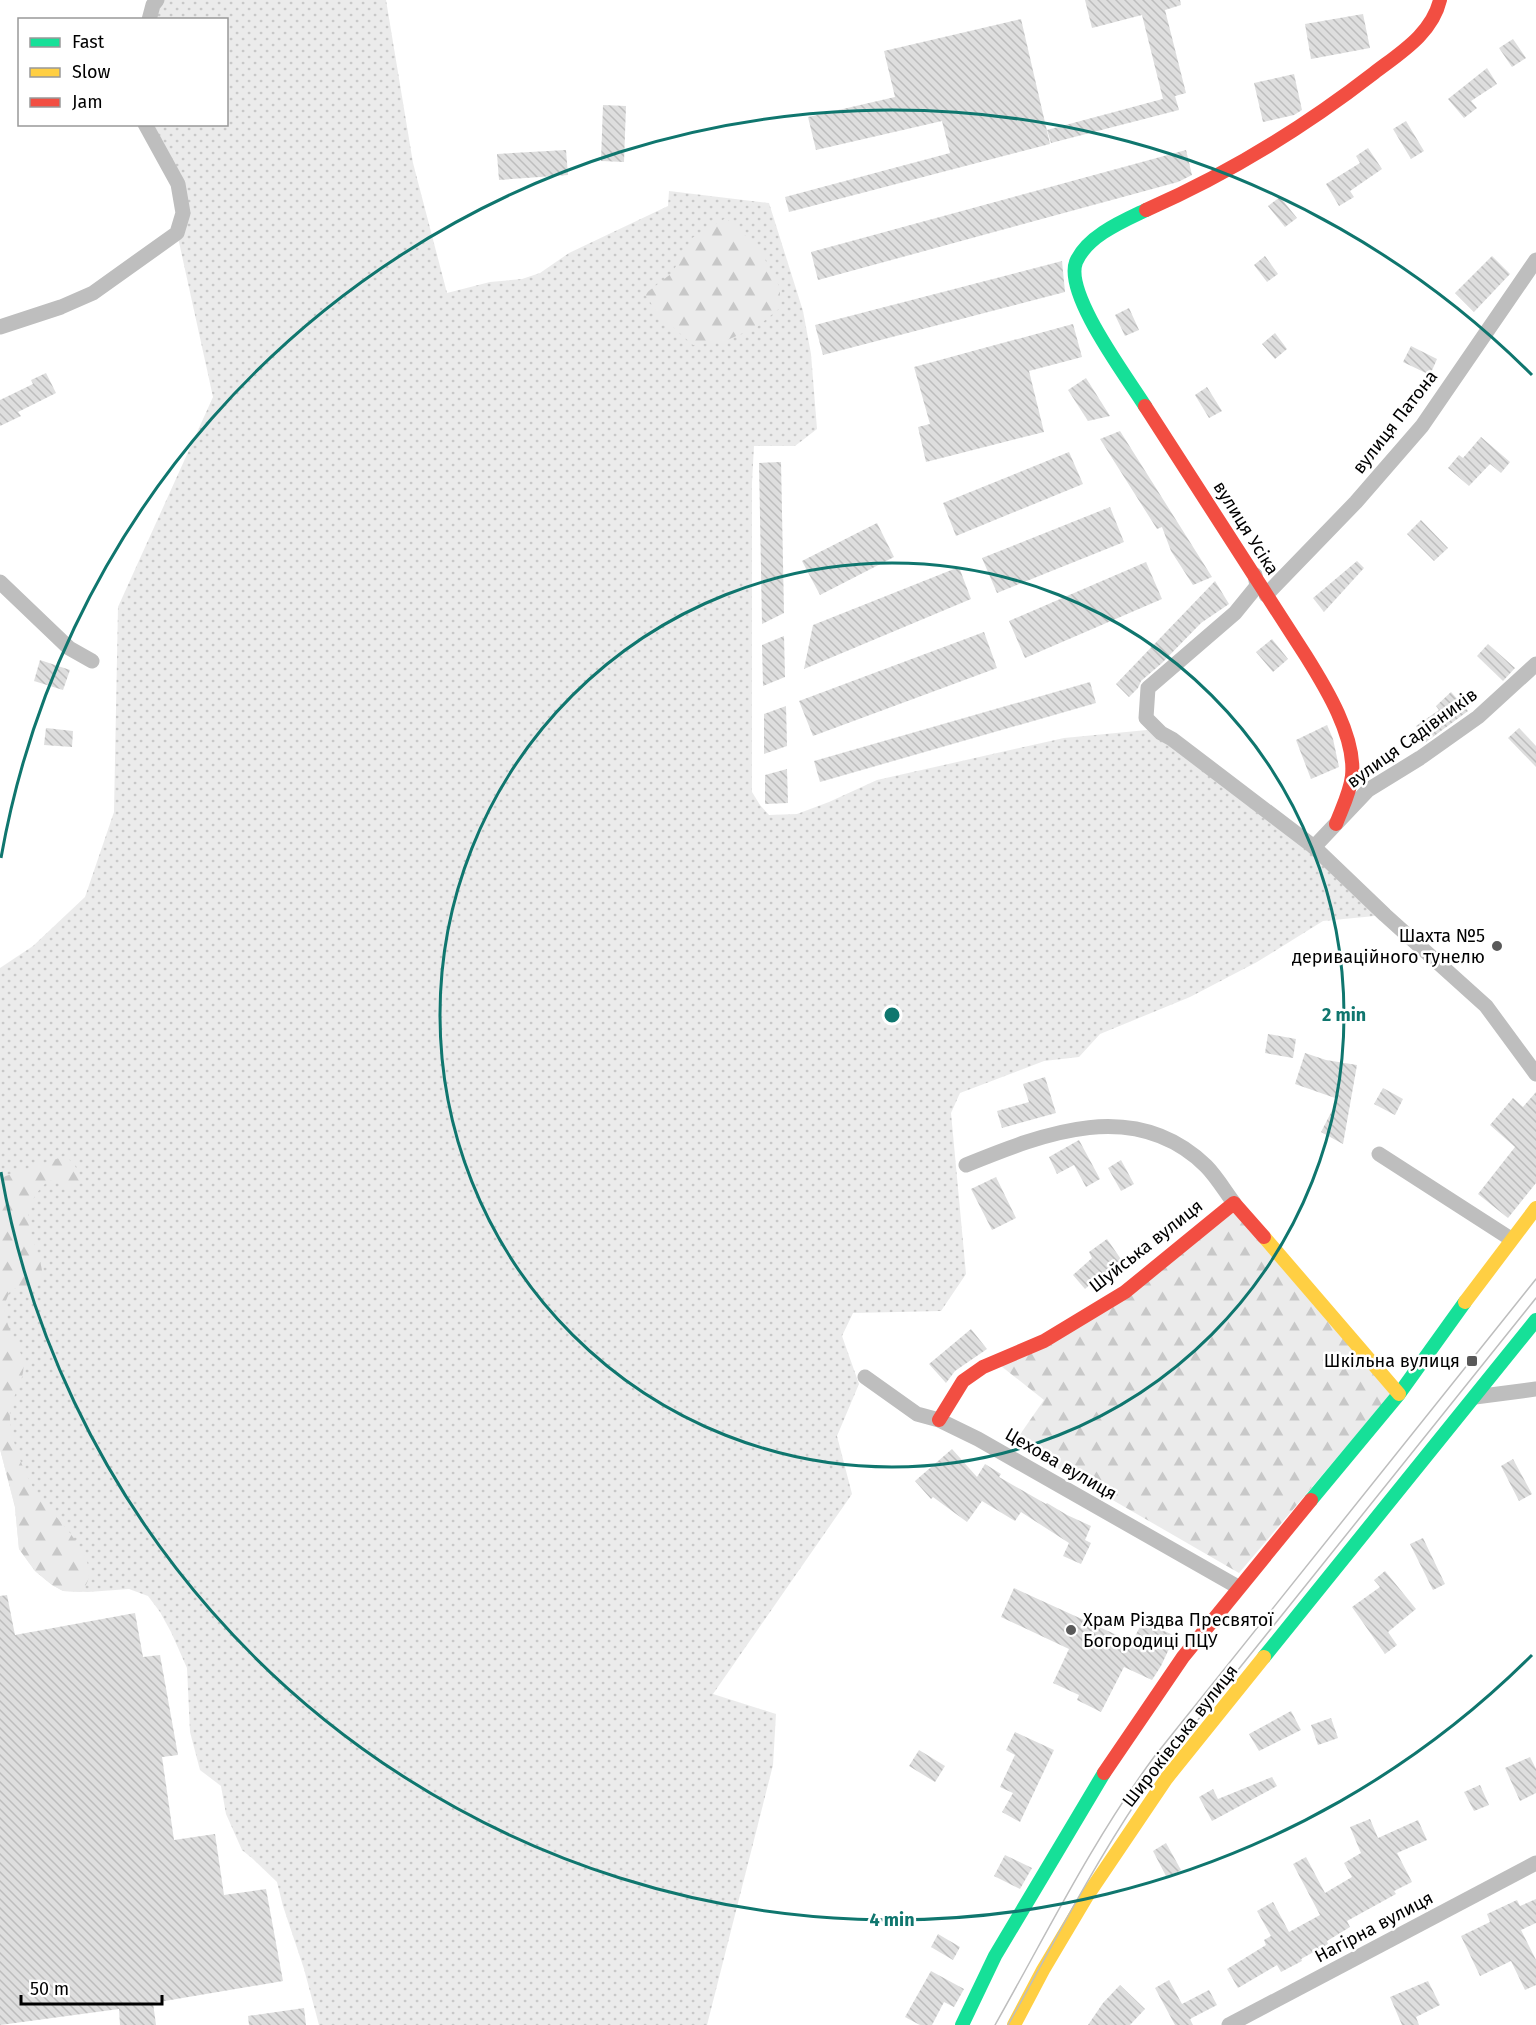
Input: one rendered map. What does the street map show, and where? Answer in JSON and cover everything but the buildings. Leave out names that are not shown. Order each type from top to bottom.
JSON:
[{"type":"street","points":[[150,18],[157,0]]},
{"type":"street","name":"вулиця Усіка","points":[[1336,824],[1350,789],[1352,765],[1344,729],[1326,691],[1255,575],[1086,312],[1075,283],[1077,262],[1087,246],[1108,230],[1232,169],[1276,143],[1370,76],[1418,38],[1437,12],[1440,0]]},
{"type":"street","points":[[0,327],[61,307],[93,293],[177,233],[183,213],[178,184],[146,126]]},
{"type":"street","name":"вулиця Патона","points":[[1266,595],[1356,502],[1422,426],[1536,260]]},
{"type":"street","points":[[1255,575],[1257,586],[1235,613],[1148,688],[1146,718],[1161,733],[1314,847],[1486,1006],[1536,1074]]},
{"type":"street","points":[[0,582],[69,648],[92,661]]},
{"type":"street","name":"вулиця Садівників","points":[[1314,847],[1368,790],[1420,758],[1478,717],[1536,664]]},
{"type":"street","name":"Шуйська вулиця","points":[[966,1165],[1027,1140],[1065,1130],[1126,1127],[1159,1135],[1183,1148],[1207,1167],[1234,1203],[1399,1394]]},
{"type":"street","points":[[1380,1154],[1511,1239]]},
{"type":"street","name":"Шуйська вулиця","points":[[939,1420],[963,1381],[983,1367],[1044,1341],[1125,1292],[1234,1203]]},
{"type":"street","points":[[962,2025],[995,1956],[1098,1781],[1183,1657],[1238,1587],[1399,1394],[1536,1208]]},
{"type":"street","name":"Широківська вулиця","points":[[1014,2025],[1043,1970],[1087,1896],[1166,1779],[1536,1320]]},
{"type":"street","name":"Цехова вулиця","points":[[865,1377],[917,1414],[939,1420],[978,1439],[1238,1587]]},
{"type":"street","points":[[1475,1397],[1536,1389]]},
{"type":"street","name":"Нагірна вулиця","points":[[1230,2025],[1536,1863]]},
{"type":"green space","points":[[157,0],[386,0],[413,163],[447,293],[490,282],[522,279],[540,273],[569,253],[668,206],[669,191],[769,203],[803,311],[811,354],[817,429],[795,446],[754,446],[752,792],[769,815],[797,814],[877,780],[1064,738],[1147,730],[1161,733],[1172,739],[1385,915],[1323,921],[1257,962],[1190,997],[1100,1034],[1079,1057],[1044,1061],[960,1093],[951,1113],[966,1274],[941,1311],[853,1313],[842,1336],[859,1384],[837,1436],[852,1494],[713,1694],[776,1714],[773,1765],[707,2025],[319,2025],[277,1882],[242,1850],[226,1814],[221,1786],[200,1770],[190,1732],[187,1668],[160,1612],[148,1596],[129,1589],[63,1591],[35,1571],[19,1549],[15,1507],[0,1449],[0,968],[33,946],[85,897],[114,812],[118,607],[213,397],[177,233],[183,213],[145,126],[228,126],[228,18],[149,18]]},
{"type":"green space","points":[[726,218],[759,248],[780,288],[780,308],[757,327],[725,341],[693,345],[658,314],[645,294],[672,273],[692,238]]},
{"type":"green space","points":[[65,1156],[74,1164],[81,1177],[77,1185],[70,1189],[49,1180],[36,1194],[30,1206],[28,1218],[30,1230],[38,1254],[43,1282],[29,1292],[19,1288],[11,1289],[5,1313],[24,1367],[11,1406],[13,1438],[21,1463],[36,1492],[65,1526],[84,1554],[89,1568],[88,1581],[80,1592],[63,1591],[52,1585],[35,1571],[19,1549],[15,1507],[0,1449],[0,1178]]},
{"type":"green space","points":[[1234,1212],[1391,1394],[1239,1573],[1014,1443],[1044,1400],[1001,1366]]},
{"type":"tram line","points":[[995,2025],[1090,1855],[1154,1757],[1536,1279]]},
{"type":"tram line","points":[[1008,2025],[1102,1857],[1165,1761],[1536,1298]]},
{"type":"traffic: fast","points":[[1145,406],[1099,335],[1079,294],[1075,276],[1076,262],[1088,244],[1106,230],[1146,210]]},
{"type":"traffic: fast","points":[[1311,1500],[1399,1394],[1465,1302]]},
{"type":"traffic: fast","points":[[1264,1657],[1536,1320]]},
{"type":"traffic: fast","points":[[962,2025],[995,1956],[1104,1773]]},
{"type":"traffic: slow","points":[[1465,1302],[1536,1208]]},
{"type":"traffic: slow","points":[[1264,1237],[1399,1394]]},
{"type":"traffic: slow","points":[[1014,2025],[1043,1970],[1087,1896],[1166,1779],[1264,1657]]},
{"type":"traffic: jam","points":[[1146,210],[1264,149],[1320,113],[1414,42],[1430,23],[1440,0]]},
{"type":"traffic: jam","points":[[1145,406],[1306,656],[1338,713],[1349,745],[1352,776],[1348,794],[1336,824]]},
{"type":"traffic: jam","points":[[939,1420],[963,1381],[983,1367],[1044,1341],[1125,1292],[1234,1203],[1264,1237]]},
{"type":"traffic: jam","points":[[1104,1773],[1183,1657],[1311,1500]]},
{"type":"place","name":"Шахта №5 дериваційного тунелю","points":[[1497,946]]},
{"type":"place","name":"Шкільна вулиця","points":[[1472,1361]]},
{"type":"place","name":"Храм Різдва Пресвятої Богородиці ПЦУ","points":[[1071,1630]]}]
